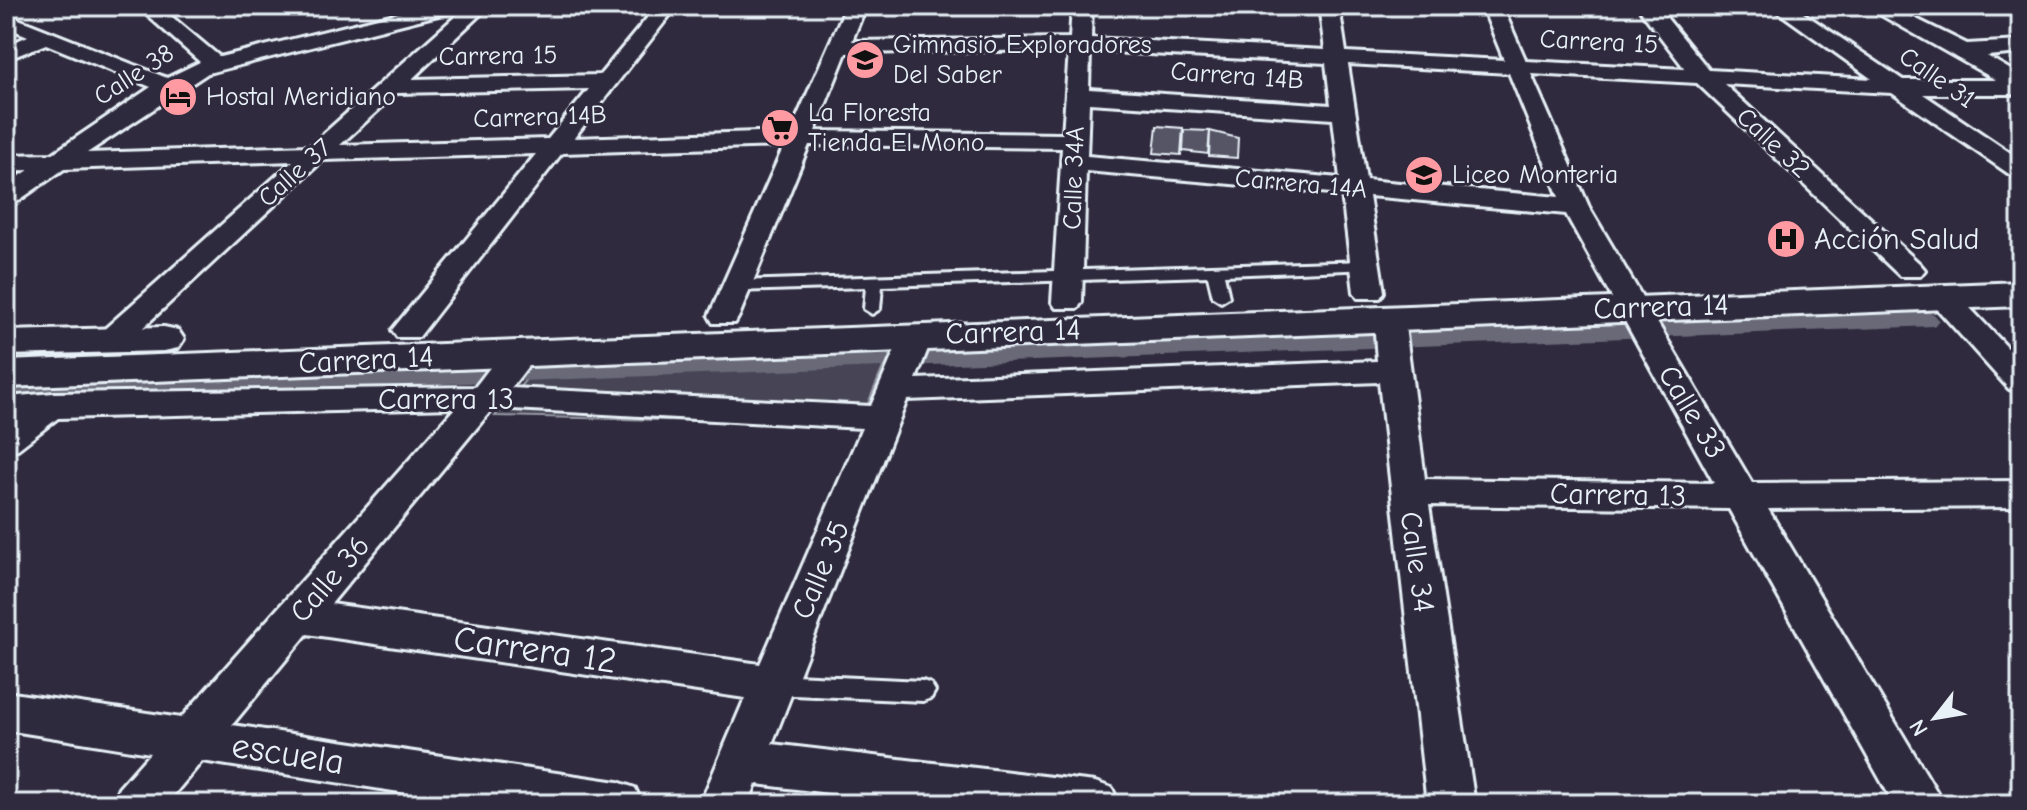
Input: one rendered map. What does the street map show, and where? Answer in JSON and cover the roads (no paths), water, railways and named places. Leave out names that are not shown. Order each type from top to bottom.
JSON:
[{"type":"main road","name":"Carrera 14","points":[[1629,305],[1910,270],[2021,267]]},
{"type":"main road","name":"Carrera 14","points":[[6,374],[408,330],[730,301],[1218,284],[1384,323]]},
{"type":"main road","name":"Carrera 14","points":[[6,343],[96,365],[503,377],[902,373],[1384,323],[1629,305],[2021,294]]},
{"type":"street","points":[[147,6],[214,63]]},
{"type":"street","points":[[369,6],[392,20]]},
{"type":"street","name":"Calle 38","points":[[6,197],[168,86],[214,63],[451,6]]},
{"type":"street","name":"Calle 37","points":[[6,441],[52,406],[315,155],[479,6]]},
{"type":"street","points":[[408,330],[667,6]]},
{"type":"street","points":[[730,301],[856,6]]},
{"type":"street","name":"Calle 34A","points":[[1069,289],[1082,6]]},
{"type":"street","name":"Calle 34","points":[[1329,6],[1352,189],[1384,323],[1451,804]]},
{"type":"street","name":"Calle 33","points":[[1492,6],[1576,207],[1629,305],[1920,804]]},
{"type":"street","name":"Calle 32","points":[[1647,6],[1701,75],[1910,270]]},
{"type":"street","name":"Calle 31","points":[[1780,6],[2021,171]]},
{"type":"street","points":[[1875,6],[1964,51],[2021,87]]},
{"type":"street","points":[[6,20],[168,86]]},
{"type":"street","points":[[6,54],[46,36]]},
{"type":"street","name":"Carrera 15","points":[[839,47],[1079,44],[1902,87],[2021,87]]},
{"type":"street","points":[[1964,51],[2021,47]]},
{"type":"street","name":"Carrera 15","points":[[391,86],[606,82]]},
{"type":"street","name":"Carrera 14B","points":[[1078,95],[1344,113]]},
{"type":"street","name":"Carrera 14B","points":[[6,163],[800,138],[1075,152]]},
{"type":"street","name":"Carrera 14A","points":[[1075,152],[1352,189],[1576,207]]},
{"type":"street","points":[[1942,296],[2021,382]]},
{"type":"street","name":"Carrera 13","points":[[6,408],[503,377],[902,373],[1384,323]]},
{"type":"street","name":"Calle 35","points":[[724,804],[902,373]]},
{"type":"street","name":"Calle 36","points":[[136,804],[503,377]]},
{"type":"street","name":"Carrera 13","points":[[1408,492],[1742,496],[2021,494]]},
{"type":"street","name":"Carrera 12","points":[[298,616],[772,684]]},
{"type":"street","name":"escuela","points":[[6,711],[618,804]]},
{"type":"street","points":[[741,761],[1095,804]]},
{"type":"lane","points":[[772,684],[923,691]]},
{"type":"waterway","points":[[6,391],[1924,320]]},
{"type":"place","name":"Gimnasio Exploradores Del Saber","points":[[865,60]]},
{"type":"place","name":"Hostal Meridiano","points":[[178,97]]},
{"type":"place","name":"La Floresta Tienda El Mono","points":[[780,128]]},
{"type":"place","name":"Liceo Monteria","points":[[1424,175]]},
{"type":"place","name":"Acción Salud","points":[[1786,239]]}]
